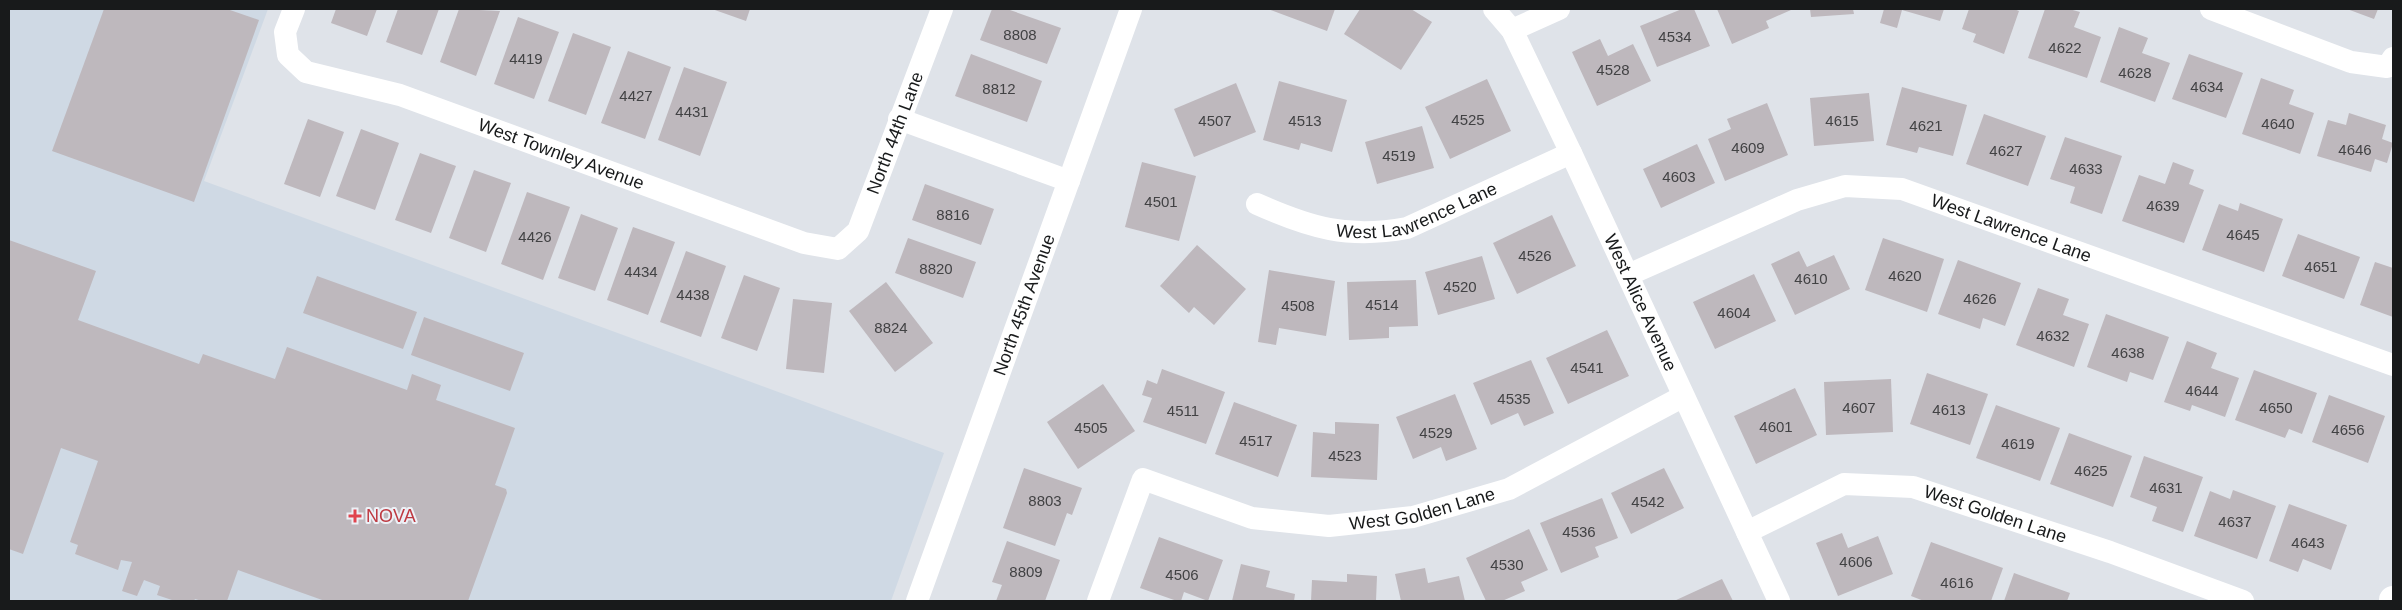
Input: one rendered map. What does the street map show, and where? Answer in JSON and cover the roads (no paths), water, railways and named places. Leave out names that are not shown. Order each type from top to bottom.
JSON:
[{"type":"street","name":"West Townley Avenue","points":[[294,9],[285,32],[288,55],[306,72],[400,95],[804,243],[838,249]]},
{"type":"street","name":"North 44th Lane","points":[[838,249],[858,232],[942,9]]},
{"type":"street","name":"North 45th Avenue","points":[[917,601],[1131,9]]},
{"type":"street","name":"West Alice Avenue","points":[[1494,9],[1512,30],[1628,274],[1682,397],[1748,532],[1779,601]]},
{"type":"street","points":[[1512,30],[1559,9]]},
{"type":"street","points":[[2211,9],[2351,62],[2390,62]]},
{"type":"street","points":[[899,119],[1069,181]]},
{"type":"street","name":"West Lawrence Lane","points":[[1257,204],[1297,222],[1348,233],[1378,234],[1407,228],[1571,153]]},
{"type":"street","name":"West Lawrence Lane","points":[[1628,274],[1797,200],[1845,186],[1902,189],[2393,365]]},
{"type":"street","name":"West Golden Lane","points":[[1098,601],[1143,479],[1252,518],[1329,526],[1413,517],[1509,489],[1682,397]]},
{"type":"street","name":"West Golden Lane","points":[[1748,532],[1844,484],[1913,487],[2110,552],[2243,601]]},
{"type":"place","name":"NOVA","points":[[355,516]]}]
